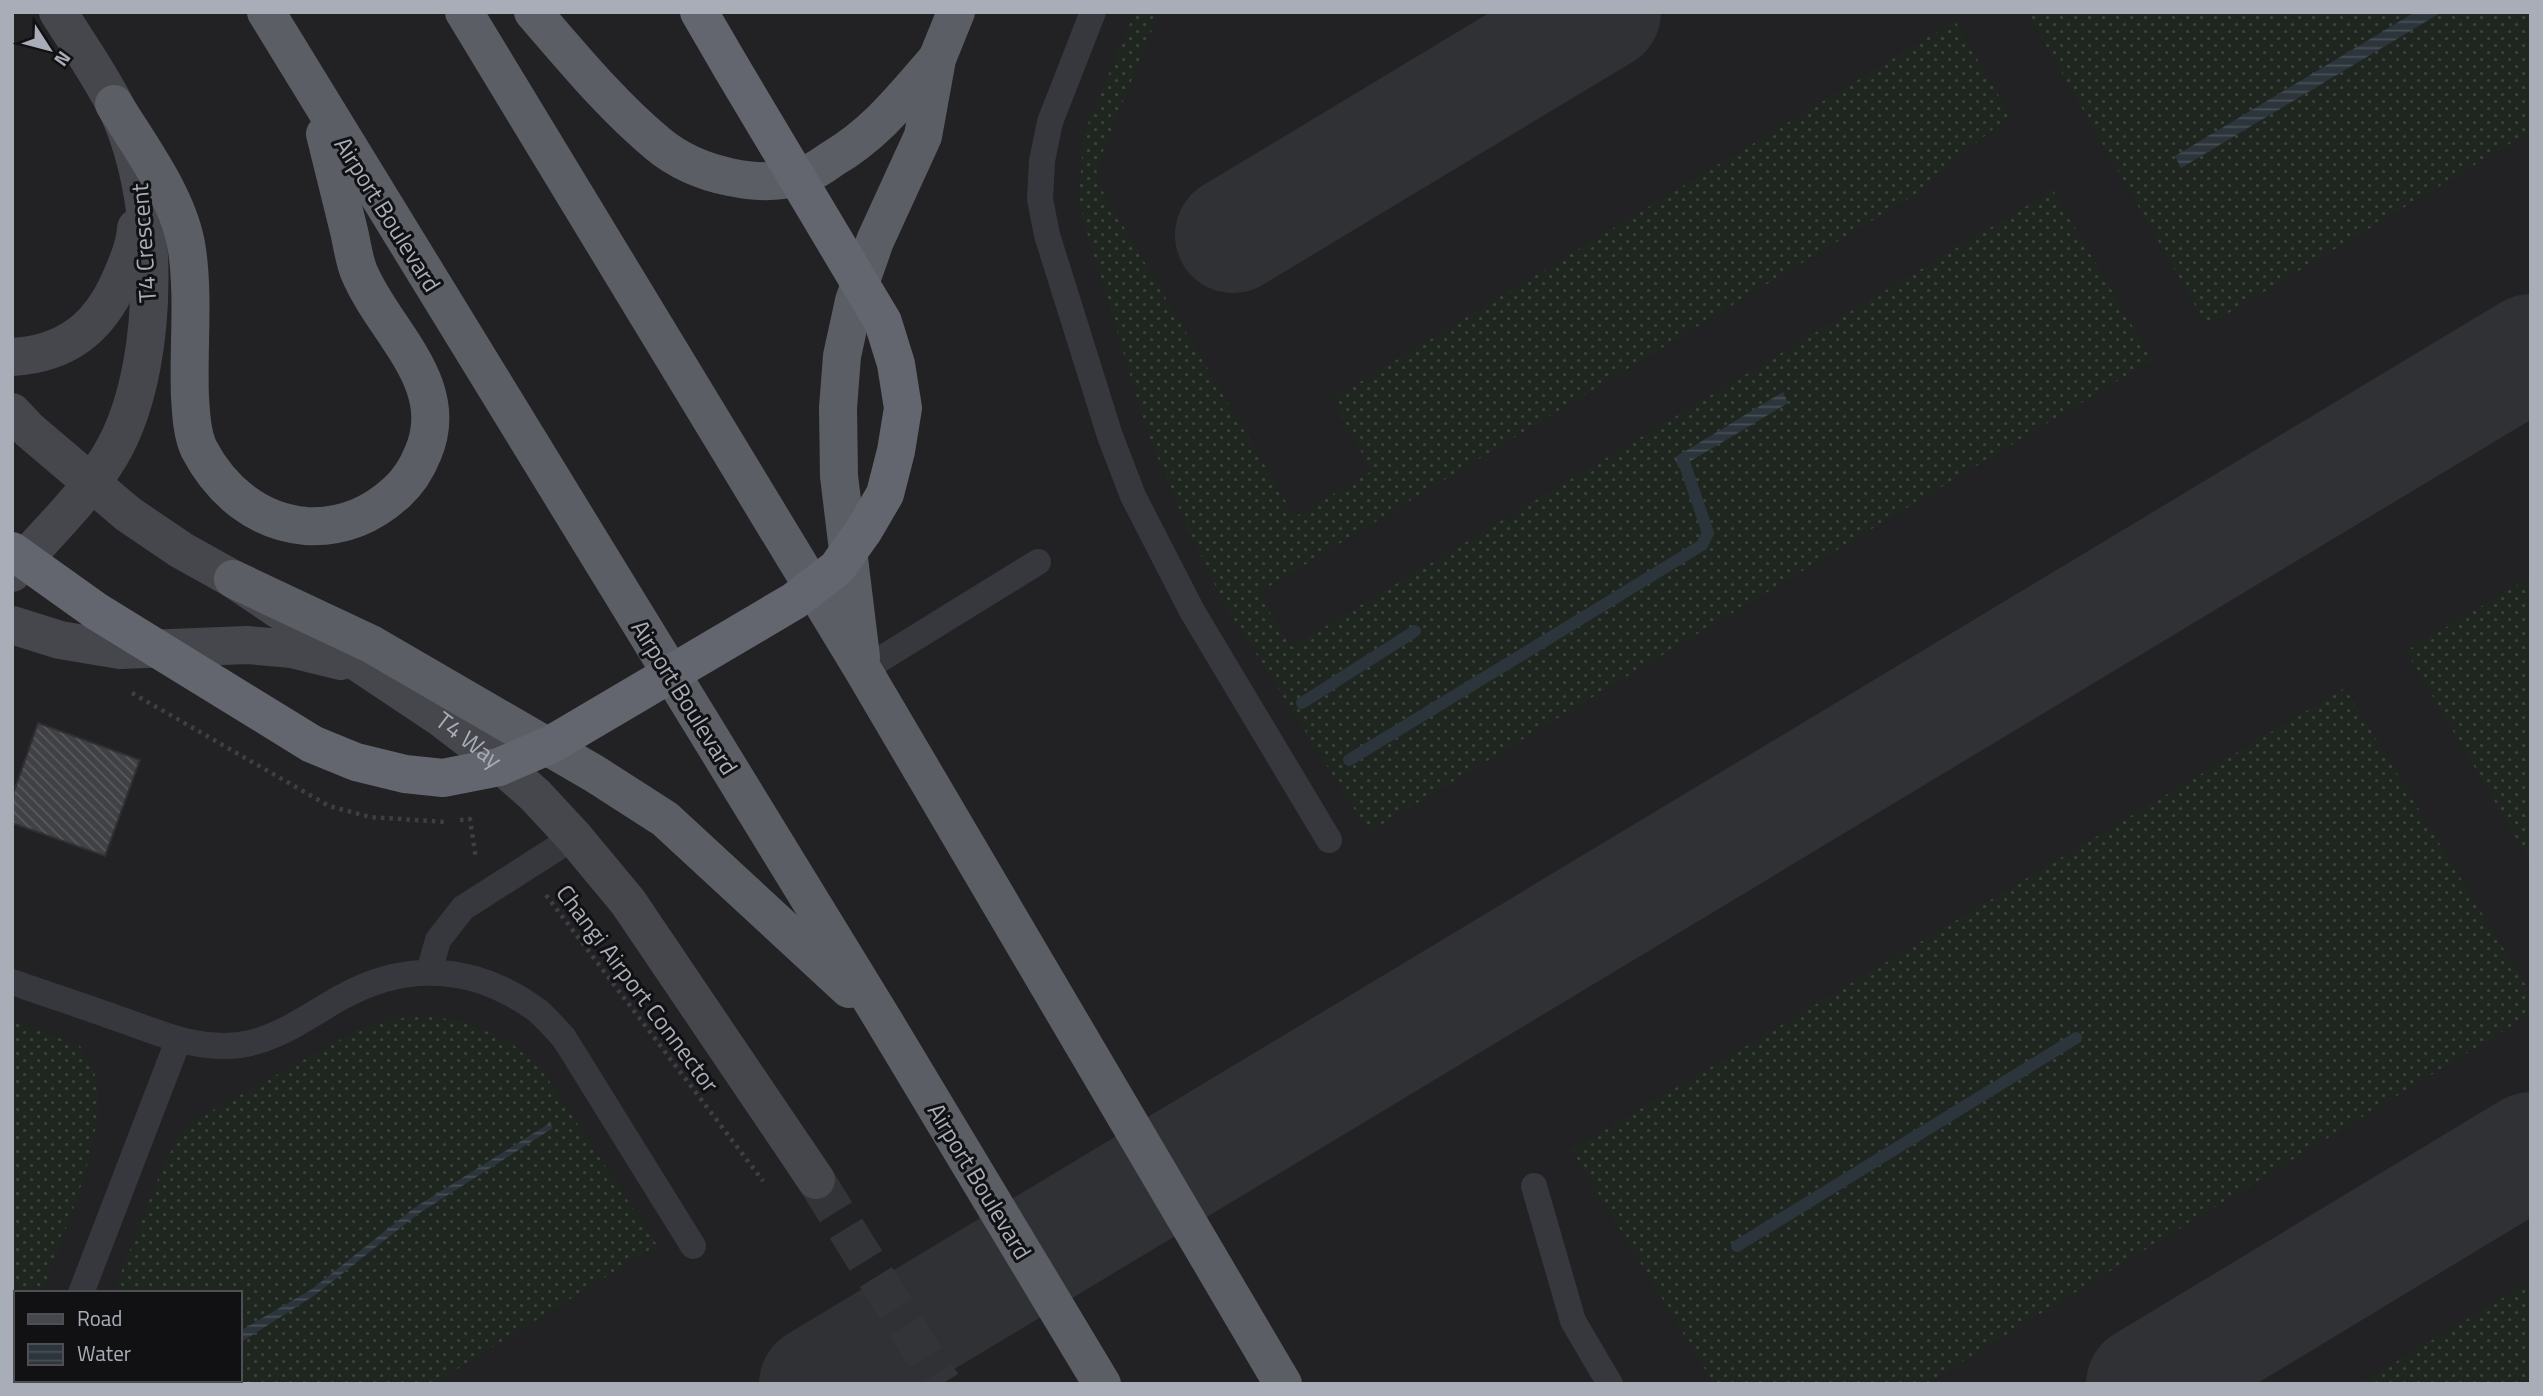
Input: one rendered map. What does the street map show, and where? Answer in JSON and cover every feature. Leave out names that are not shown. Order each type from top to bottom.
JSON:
[{"type":"highway","name":"Airport Boulevard","points":[[265,12],[884,1021],[1102,1384]]},
{"type":"highway","points":[[464,12],[863,670],[1283,1384]]},
{"type":"highway","points":[[533,12],[614,101],[659,145],[700,168],[735,179],[775,180],[809,173],[844,153],[881,124],[937,59]]},
{"type":"highway","points":[[12,551],[96,611],[312,744],[356,762],[405,774],[443,778],[499,767],[550,745],[794,601],[836,568],[864,530],[884,495],[896,451],[903,408],[896,364],[883,321],[699,12]]},
{"type":"highway","points":[[863,670],[839,476],[838,408],[842,356],[854,301],[875,241],[923,136],[937,59],[956,12]]},
{"type":"highway","points":[[114,104],[164,187],[181,222],[190,276],[191,418],[198,447],[216,476],[237,499],[262,515],[290,524],[321,527],[351,522],[381,507],[402,488],[417,466],[428,440],[432,414],[428,390],[359,272],[316,98]]},
{"type":"highway","points":[[233,579],[371,644],[596,774],[665,819],[884,1021]]},
{"type":"main road","name":"T4 Crescent","points":[[12,573],[91,482],[116,446],[133,406],[144,360],[149,314],[148,250],[141,184],[130,144],[114,104],[58,12]]},
{"type":"main road","points":[[12,357],[35,356],[66,344],[88,328],[111,302],[135,239],[141,184]]},
{"type":"main road","name":"T4 Way","points":[[12,412],[29,430],[139,521],[385,679],[492,757],[535,795],[628,902],[816,1180]]},
{"type":"main road","points":[[12,625],[61,640],[120,650],[247,645],[292,649],[341,661],[385,679]]},
{"type":"lane","points":[[1093,12],[1057,102],[1045,148],[1040,198],[1047,235],[1111,436],[1133,496],[1192,611],[1329,840]]},
{"type":"lane","points":[[863,670],[1038,562]]},
{"type":"lane","points":[[429,972],[438,940],[463,908],[574,837]]},
{"type":"lane","points":[[12,982],[178,1041],[241,1045],[267,1038],[294,1026],[342,997],[379,979],[429,972],[483,981],[510,993],[539,1012],[564,1038],[694,1246]]},
{"type":"lane","points":[[82,1291],[178,1041]]},
{"type":"lane","points":[[1534,1186],[1573,1321],[1610,1384]]},
{"type":"path","points":[[126,689],[329,806],[370,817],[394,820],[439,823],[470,819],[478,873],[517,873]]},
{"type":"path","name":"Changi Airport Connector","points":[[517,873],[540,888],[768,1187]]},
{"type":"shaded area","points":[[12,12],[2531,12],[2531,1384],[12,1384]]},
{"type":"shaded area","points":[[1135,12],[1159,12],[1097,166],[1096,180],[1295,517],[1372,471],[1332,399],[1955,21],[2010,115],[1914,195],[1258,593],[1291,647],[2053,190],[2152,360],[1369,832],[1224,603],[1188,529],[1149,437],[1085,226],[1079,197],[1084,133]],"holes":[[[1783,393],[1680,467],[1674,458]]]},
{"type":"shaded area","points":[[2027,12],[2415,12],[2175,156],[2181,168],[2442,12],[2531,12],[2531,131],[2207,326]]},
{"type":"shaded area","points":[[2531,577],[2531,863],[2406,651]]},
{"type":"shaded area","points":[[2345,688],[2531,994],[2531,1014],[1925,1384],[1714,1384],[1572,1150]]},
{"type":"shaded area","points":[[424,1016],[456,1020],[515,1046],[544,1073],[657,1245],[433,1384],[175,1384],[242,1382],[242,1342],[315,1295],[418,1214],[553,1128],[550,1123],[414,1208],[312,1289],[242,1330],[242,1291],[114,1291],[164,1164],[179,1136],[197,1119],[354,1032],[391,1019]]},
{"type":"shaded area","points":[[12,1020],[80,1046],[94,1071],[98,1098],[96,1125],[82,1184],[43,1291],[14,1291],[12,1377]]},
{"type":"shaded area","points":[[2531,1281],[2531,1384],[2359,1384]]},
{"type":"water","points":[[2415,12],[2442,12],[2181,168],[2175,156]]},
{"type":"water","points":[[1783,392],[1788,403],[1679,468],[1674,458]]},
{"type":"water","points":[[550,1123],[553,1128],[418,1214],[315,1295],[242,1342],[242,1330],[312,1289],[414,1208]]},
{"type":"building","points":[[38,723],[140,760],[105,856],[12,823],[12,797]]},
{"type":"waterway","points":[[1349,760],[1702,545],[1708,533],[1683,459]]},
{"type":"waterway","points":[[1302,703],[1415,631]]},
{"type":"waterway","points":[[1737,1246],[2076,1038]]},
{"type":"taxiway","points":[[1233,235],[1603,12]]},
{"type":"taxiway","points":[[817,1384],[2531,352]]},
{"type":"taxiway","points":[[2144,1384],[2531,1150]]},
{"type":"tunnel","points":[[816,1180],[942,1384]]}]
